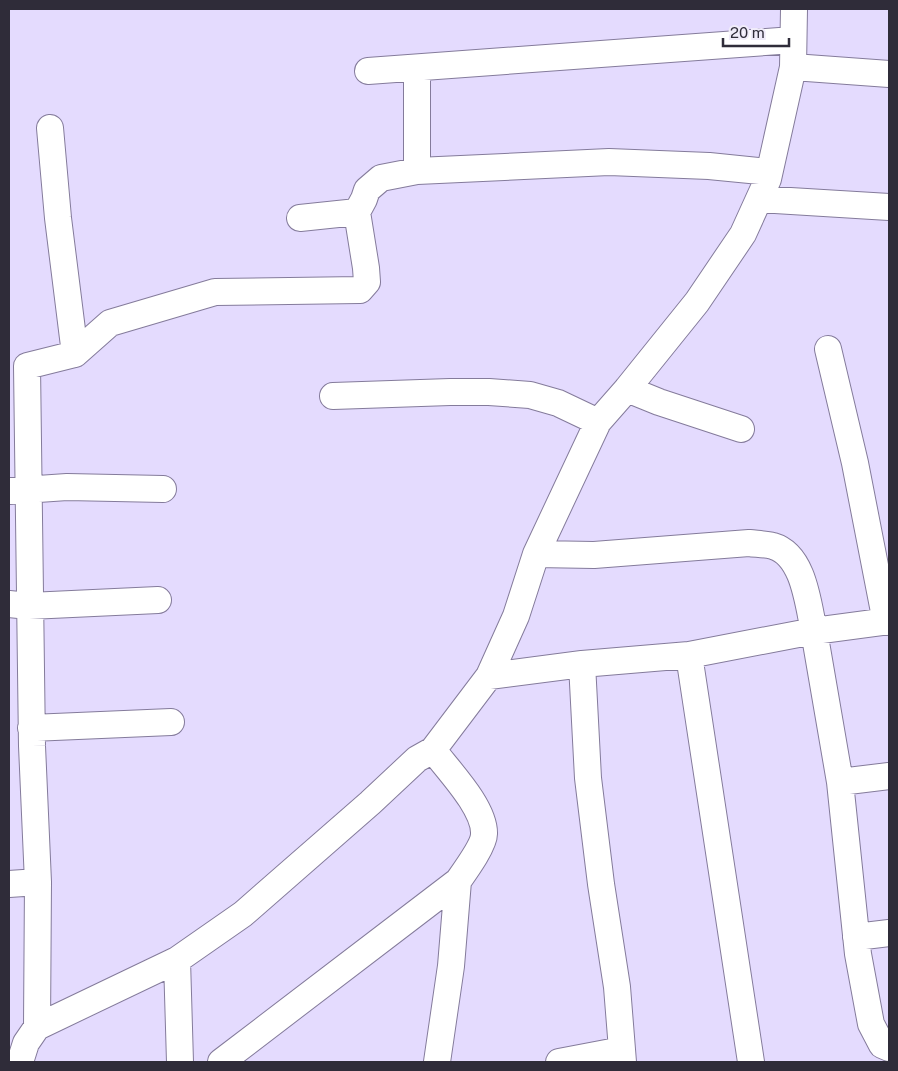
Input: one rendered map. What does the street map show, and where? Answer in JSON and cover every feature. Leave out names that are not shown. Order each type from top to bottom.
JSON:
[{"type":"street","points":[[20,1062],[26,1043],[37,1027],[177,960],[243,914],[370,803],[417,759],[433,750],[488,676],[516,616],[536,554],[598,422],[627,389],[702,295],[744,234],[769,172],[793,67],[794,9]]},
{"type":"street","points":[[368,71],[793,40]]},
{"type":"street","points":[[793,67],[889,74]]},
{"type":"street","points":[[417,68],[417,171]]},
{"type":"street","points":[[50,128],[58,218],[75,354]]},
{"type":"street","points":[[37,1027],[38,882],[24,740],[19,605],[18,366],[75,354],[110,323],[214,292],[360,290],[367,282],[357,212],[367,190],[380,178],[417,171],[609,162],[709,166],[769,172]]},
{"type":"street","points":[[759,199],[889,207]]},
{"type":"street","points":[[300,218],[357,212]]},
{"type":"street","points":[[488,676],[582,664],[690,655],[814,630],[887,622],[855,463],[828,349]]},
{"type":"street","points":[[627,389],[659,402],[741,429]]},
{"type":"street","points":[[333,396],[450,392],[530,395],[558,403],[598,422]]},
{"type":"street","points":[[18,490],[67,487],[162,489]]},
{"type":"street","points":[[536,554],[594,555],[749,542],[774,546],[789,555],[799,568],[814,630],[840,782],[856,937],[871,1024],[882,1045],[889,1048]]},
{"type":"street","points":[[19,605],[158,600]]},
{"type":"street","points":[[690,655],[752,1062]]},
{"type":"street","points":[[559,1062],[623,1056],[617,987],[601,884],[588,778],[582,664]]},
{"type":"street","points":[[24,740],[171,722]]},
{"type":"street","points":[[221,1062],[458,881],[477,852],[484,835],[479,810],[433,750]]},
{"type":"street","points":[[840,782],[889,776]]},
{"type":"street","points":[[437,1062],[451,966],[458,881]]},
{"type":"street","points":[[9,884],[38,882]]},
{"type":"street","points":[[856,937],[889,933]]},
{"type":"street","points":[[177,960],[180,1059],[216,1062]]}]
